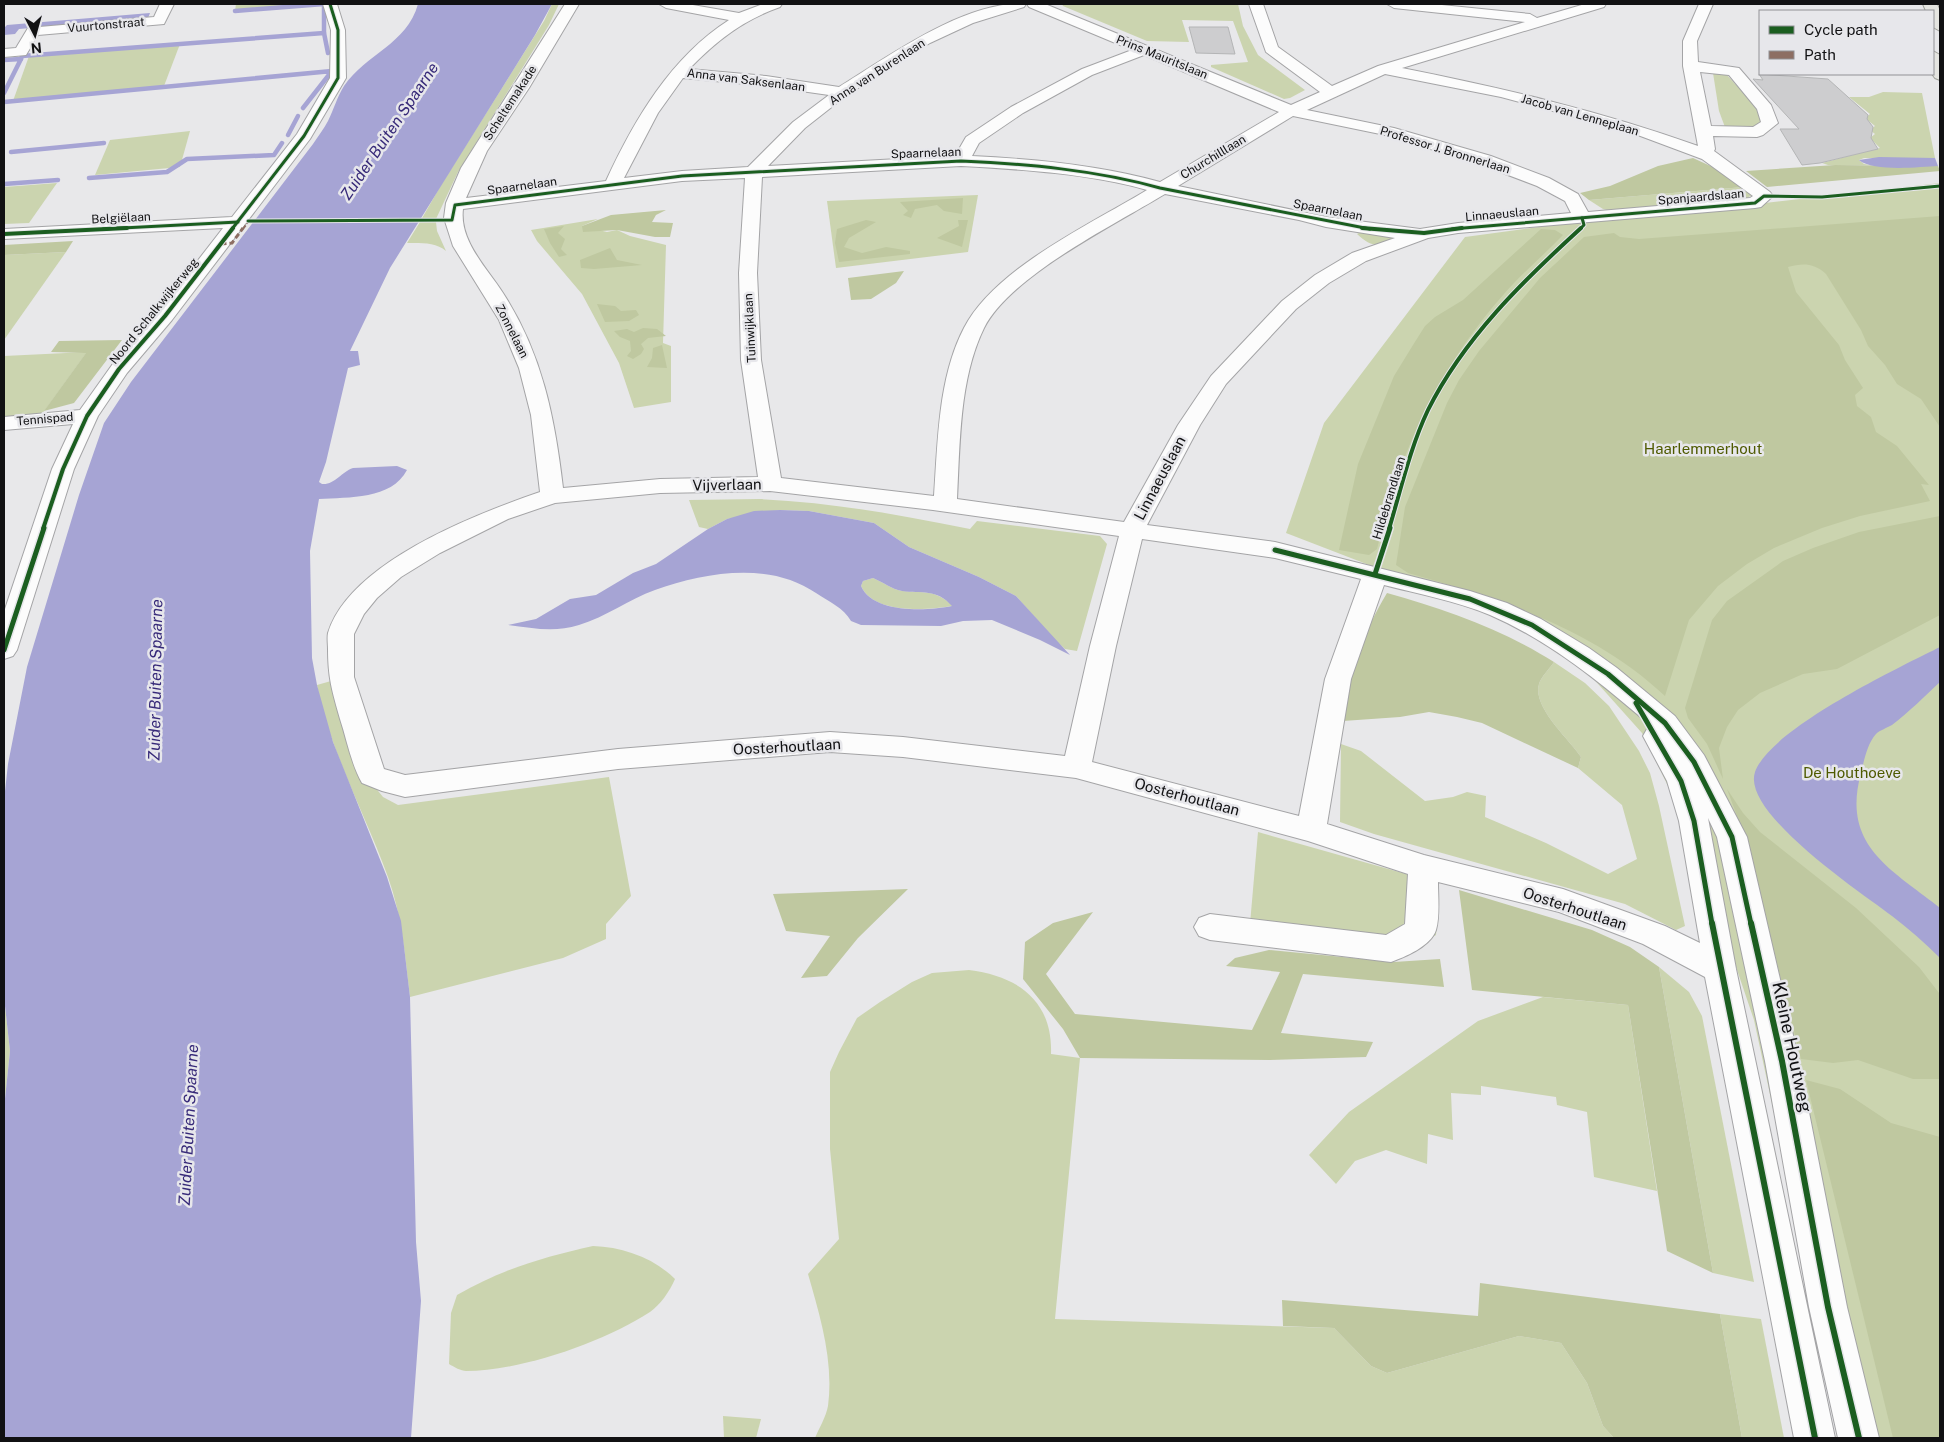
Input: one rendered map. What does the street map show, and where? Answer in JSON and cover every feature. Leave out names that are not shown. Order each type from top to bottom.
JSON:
[{"type":"main road","points":[[1934,13],[1940,27]]},
{"type":"main road","points":[[1934,58],[1940,75]]},
{"type":"street","name":"Vuurtonstraat","points":[[5,56],[21,52],[33,31],[159,21],[167,4]]},
{"type":"street","name":"Noord Schalkwijkerweg","points":[[4,650],[63,469],[87,416],[120,369],[165,316],[304,136],[338,78],[338,30],[330,4]]},
{"type":"street","name":"Scheltemakade","points":[[455,205],[471,164],[526,80],[572,4]]},
{"type":"street","points":[[666,4],[742,18]]},
{"type":"street","points":[[613,183],[630,143],[656,103],[680,72],[710,41],[742,18],[775,4]]},
{"type":"street","name":"Anna van Burenlaan","points":[[754,171],[769,153],[799,125],[842,92],[924,40],[968,20],[1020,4]]},
{"type":"street","name":"Prins Mauritslaan","points":[[1034,4],[1291,111]]},
{"type":"street","points":[[1256,4],[1271,49],[1330,92]]},
{"type":"street","points":[[1394,4],[1542,19]]},
{"type":"street","name":"Churchilllaan","points":[[945,505],[948,451],[962,361],[974,328],[1003,291],[1028,269],[1291,111],[1330,92],[1383,69],[1542,19],[1599,4]]},
{"type":"street","points":[[1706,4],[1690,41],[1691,66],[1708,156]]},
{"type":"street","points":[[961,161],[972,140],[1017,110],[1087,72],[1145,50]]},
{"type":"street","points":[[1691,66],[1734,71],[1765,108],[1770,123],[1757,132],[1704,131]]},
{"type":"street","name":"Jacob van Lenneplaan","points":[[1383,69],[1503,93],[1594,116],[1708,156],[1764,196]]},
{"type":"street","name":"Anna van Saksenlaan","points":[[680,72],[766,81],[842,92]]},
{"type":"street","name":"Professor J. Bronnerlaan","points":[[1291,111],[1388,131],[1485,160],[1543,182],[1572,198],[1582,218]]},
{"type":"street","name":"Spaarnelaan","points":[[455,205],[613,183],[754,171],[961,161],[1007,163],[1129,179],[1160,188],[1301,215],[1326,222],[1392,232],[1424,233]]},
{"type":"street","name":"Tuinwijklaan","points":[[754,171],[748,273],[751,360],[770,484]]},
{"type":"street","name":"Spanjaardslaan","points":[[1582,218],[1755,202],[1764,196]]},
{"type":"street","name":"Zonnelaan","points":[[455,205],[452,220],[457,235],[502,308],[522,345],[535,382],[545,425],[552,496]]},
{"type":"street","name":"Linnaeuslaan","points":[[1076,768],[1103,646],[1133,529],[1189,425],[1218,380],[1289,305],[1322,279],[1360,258],[1424,233],[1582,218]]},
{"type":"street","name":"Belgiëlaan","points":[[4,234],[238,222]]},
{"type":"street","points":[[1326,222],[1355,239],[1360,248],[1360,258]]},
{"type":"street","name":"Tennispad","points":[[4,423],[87,416]]},
{"type":"street","name":"Vijverlaan","points":[[353,611],[368,592],[392,571],[415,557],[500,514],[552,496],[660,486],[770,484],[1133,529]]},
{"type":"street","name":"Kleine Houtweg","points":[[1133,529],[1275,550],[1470,599],[1498,609],[1532,625],[1580,654],[1608,674],[1665,723],[1694,762],[1732,837],[1782,1061],[1828,1307],[1860,1438]]},
{"type":"street","points":[[1311,830],[1338,679],[1375,574]]},
{"type":"street","name":"Oosterhoutlaan","points":[[353,611],[341,634],[341,677],[372,776],[392,784],[405,786],[618,759],[830,742],[903,747],[1076,768],[1311,830],[1424,867],[1563,901],[1654,935],[1720,969]]},
{"type":"street","name":"Kleine Houtweg","points":[[1629,693],[1668,755],[1688,799],[1720,969],[1815,1438]]},
{"type":"street","points":[[1210,927],[1391,949],[1420,930],[1424,867]]},
{"type":"green space","points":[[236,4],[325,4],[235,11]]},
{"type":"green space","points":[[552,4],[559,4],[549,25],[458,172],[436,219],[421,220],[544,21]]},
{"type":"green space","points":[[1062,4],[1238,4],[1243,26],[1258,55],[1305,90],[1284,99],[1211,67],[1211,65],[1248,62],[1233,21],[1182,20],[1189,42],[1147,41]]},
{"type":"green space","points":[[180,44],[164,86],[13,101],[29,56]]},
{"type":"green space","points":[[1713,73],[1726,74],[1759,110],[1763,123],[1748,128],[1726,130],[1719,111]]},
{"type":"green space","points":[[1883,92],[1922,93],[1935,158],[1864,158],[1859,160],[1864,164],[1870,165],[1828,165],[1822,163],[1880,148],[1870,138],[1875,134],[1870,130],[1875,126],[1865,118],[1870,114],[1849,97],[1869,97]]},
{"type":"green space","points":[[190,131],[180,167],[95,175],[110,140]]},
{"type":"green space","points":[[1693,158],[1717,169],[1744,187],[1589,200],[1580,193],[1610,186],[1658,166]]},
{"type":"green space","points":[[1835,165],[1938,166],[1940,171],[1767,187],[1746,171]]},
{"type":"green space","points":[[57,183],[29,223],[4,224],[4,187]]},
{"type":"green space","name":"Haarlemmerhout","points":[[1940,183],[1940,1438],[1844,1438],[1754,1020],[1690,831],[1642,733],[1556,637],[1286,533],[1324,423],[1465,237],[1582,221],[1704,210]]},
{"type":"green space","points":[[1744,187],[1752,195],[1744,200],[1611,211],[1603,209],[1589,200]]},
{"type":"green space","points":[[978,195],[968,252],[836,268],[827,201]]},
{"type":"green space","points":[[963,198],[962,214],[944,211],[937,205],[915,209],[911,218],[903,215],[908,211],[900,202]]},
{"type":"green space","points":[[666,210],[656,215],[652,222],[673,223],[670,237],[655,237],[617,230],[583,232],[582,226],[611,215]]},
{"type":"green space","points":[[1940,216],[1940,427],[1921,399],[1897,384],[1885,365],[1868,346],[1861,330],[1826,274],[1822,270],[1808,265],[1788,267],[1796,292],[1839,345],[1845,360],[1863,388],[1855,395],[1857,406],[1871,417],[1876,432],[1897,446],[1929,485],[1921,484],[1930,501],[1860,516],[1822,528],[1774,548],[1747,564],[1718,586],[1689,620],[1665,696],[1608,652],[1577,634],[1511,606],[1408,573],[1396,565],[1405,507],[1447,403],[1459,380],[1479,351],[1540,278],[1584,237],[1614,233],[1620,237],[1639,239]]},
{"type":"green space","points":[[598,219],[582,226],[607,232],[617,230],[630,236],[666,245],[663,343],[671,346],[671,402],[634,408],[619,363],[582,294],[537,241],[531,230]]},
{"type":"green space","points":[[866,220],[876,222],[849,238],[844,247],[862,253],[886,247],[910,251],[910,254],[839,262],[835,243],[837,229]]},
{"type":"green space","points":[[958,220],[968,220],[962,247],[937,238],[959,226]]},
{"type":"green space","points":[[420,222],[436,222],[437,231],[446,251],[438,246],[407,243]]},
{"type":"green space","points":[[564,226],[558,233],[565,239],[561,249],[567,255],[559,257],[544,229]]},
{"type":"green space","points":[[1541,229],[1555,230],[1563,235],[1504,294],[1480,323],[1440,382],[1424,413],[1397,478],[1377,549],[1369,555],[1339,550],[1358,464],[1394,376],[1413,345],[1425,326],[1435,317],[1463,300]]},
{"type":"green space","points":[[1361,232],[1394,235],[1396,238],[1376,245],[1357,234]]},
{"type":"green space","points":[[73,241],[66,252],[4,255],[4,245]]},
{"type":"green space","points":[[610,248],[617,260],[642,265],[594,269],[581,268],[580,260]]},
{"type":"green space","points":[[66,252],[4,340],[4,255]]},
{"type":"green space","points":[[904,271],[896,283],[871,299],[851,300],[848,278]]},
{"type":"green space","points":[[597,304],[615,306],[621,311],[636,310],[639,315],[629,321],[605,322]]},
{"type":"green space","points":[[643,328],[657,329],[666,336],[648,338],[641,344],[644,349],[641,354],[633,359],[627,356],[631,351],[630,341],[620,337],[614,331],[627,329],[634,332]]},
{"type":"green space","points":[[122,340],[74,403],[44,411],[86,353],[51,352],[59,341]]},
{"type":"green space","points":[[662,345],[667,368],[647,367],[652,358],[653,348]]},
{"type":"green space","points":[[87,352],[35,424],[4,427],[4,356]]},
{"type":"green space","points":[[759,499],[839,506],[970,529],[977,521],[1100,536],[1107,544],[1077,651],[1065,649],[1055,640],[1016,596],[979,577],[909,547],[874,523],[809,511],[780,510],[727,519],[708,529],[699,527],[689,500]]},
{"type":"green space","points":[[1940,516],[1940,615],[1837,669],[1803,674],[1760,693],[1738,710],[1727,727],[1719,748],[1723,779],[1707,744],[1688,718],[1685,708],[1712,620],[1727,601],[1783,561],[1813,548],[1859,532]]},
{"type":"green space","points":[[873,578],[898,590],[934,594],[953,606],[916,609],[889,606],[877,602],[861,586],[863,581]]},
{"type":"green space","points":[[1387,593],[1430,606],[1494,630],[1554,662],[1540,681],[1538,693],[1546,712],[1581,757],[1578,768],[1482,723],[1457,717],[1429,712],[1400,717],[1343,721],[1347,688],[1357,655],[1363,639]]},
{"type":"green space","points":[[1554,662],[1585,683],[1609,706],[1639,751],[1650,773],[1685,926],[1676,930],[1625,904],[1374,834],[1340,822],[1341,744],[1361,751],[1425,801],[1453,797],[1467,792],[1486,796],[1485,817],[1546,843],[1608,874],[1637,859],[1622,805],[1578,768],[1581,757],[1553,722],[1541,703],[1538,693],[1539,684]]},
{"type":"green space","points":[[338,679],[366,776],[383,797],[398,805],[609,777],[631,896],[606,924],[606,939],[563,958],[410,997],[402,936],[393,892],[330,734],[317,685]]},
{"type":"green space","points":[[1727,789],[1743,813],[1760,832],[1856,908],[1919,967],[1939,993],[1940,1079],[1913,1079],[1858,1060],[1833,1063],[1801,1059],[1747,843]]},
{"type":"green space","points":[[1258,832],[1431,881],[1437,924],[1436,935],[1429,939],[1250,924]]},
{"type":"green space","points":[[908,889],[858,938],[827,976],[801,978],[830,936],[786,931],[773,894]]},
{"type":"green space","points":[[1459,890],[1592,930],[1630,947],[1659,967],[1713,1273],[1667,1251],[1628,1005],[1472,990]]},
{"type":"green space","points":[[1093,912],[1046,974],[1075,1014],[1252,1030],[1280,972],[1226,966],[1235,958],[1269,950],[1394,962],[1440,959],[1444,987],[1303,974],[1281,1033],[1373,1042],[1366,1057],[1269,1060],[1080,1058],[1063,1029],[1023,979],[1025,942],[1053,923]]},
{"type":"green space","points":[[1659,967],[1689,992],[1702,1016],[1754,1282],[1713,1273]]},
{"type":"green space","points":[[969,970],[1003,978],[1029,994],[1039,1006],[1046,1019],[1050,1035],[1051,1054],[1080,1058],[1055,1319],[1334,1328],[1371,1366],[1387,1373],[1519,1336],[1561,1343],[1587,1383],[1603,1426],[1614,1438],[815,1438],[828,1406],[829,1372],[825,1339],[808,1274],[839,1239],[830,1149],[830,1072],[857,1018],[912,982],[932,973]]},
{"type":"green space","points":[[4,997],[10,1051],[4,1108]]},
{"type":"green space","points":[[1543,997],[1628,1005],[1657,1191],[1594,1177],[1587,1112],[1557,1105],[1556,1097],[1481,1086],[1481,1095],[1451,1093],[1453,1140],[1428,1134],[1427,1164],[1386,1150],[1355,1161],[1336,1184],[1309,1155],[1349,1112],[1478,1021]]},
{"type":"green space","points":[[1806,1080],[1840,1089],[1891,1123],[1940,1137],[1940,1438],[1893,1438]]},
{"type":"green space","points":[[593,1246],[627,1251],[637,1255],[658,1265],[675,1279],[664,1297],[650,1312],[610,1334],[586,1344],[536,1360],[488,1370],[464,1371],[449,1364],[451,1313],[457,1295],[507,1271]]},
{"type":"green space","points":[[1480,1283],[1720,1314],[1742,1438],[1614,1438],[1603,1426],[1587,1383],[1561,1343],[1519,1336],[1387,1373],[1371,1366],[1334,1328],[1283,1326],[1282,1300],[1478,1316]]},
{"type":"green space","points":[[1720,1314],[1761,1319],[1784,1438],[1742,1438]]},
{"type":"green space","points":[[723,1416],[761,1419],[756,1438],[724,1438]]},
{"type":"water","name":"Zuider Buiten Spaarne","points":[[418,4],[552,4],[535,35],[390,268],[350,351],[358,351],[360,365],[348,368],[326,462],[319,482],[327,484],[353,468],[397,466],[407,470],[400,480],[380,492],[356,497],[319,499],[310,551],[312,658],[317,685],[333,742],[387,877],[401,921],[410,997],[416,1242],[421,1301],[411,1438],[4,1438],[4,1108],[10,1051],[4,997],[4,800],[8,764],[27,667],[79,495],[104,423],[131,382],[313,144],[325,127],[344,86],[363,65],[396,39],[413,18]]},
{"type":"water","points":[[150,13],[148,18],[19,29],[15,34],[4,35],[4,28],[7,25]]},
{"type":"water","points":[[1879,157],[1935,158],[1938,166],[1885,167],[1866,164],[1859,160]]},
{"type":"water","points":[[754,511],[809,511],[874,523],[909,547],[979,577],[1016,596],[1070,655],[992,620],[963,621],[941,626],[861,625],[851,621],[835,605],[798,583],[778,576],[758,573],[737,573],[695,578],[645,594],[589,622],[561,629],[508,625],[536,619],[570,599],[596,595],[633,573],[656,564],[708,529],[727,519]],"holes":[[[873,578],[898,590],[940,596],[952,606],[916,609],[889,606],[877,602],[867,595],[861,586],[863,581]]]},
{"type":"water","points":[[1940,647],[1940,682],[1898,720],[1873,738],[1861,773],[1857,798],[1858,819],[1864,838],[1875,853],[1904,881],[1940,908],[1940,958],[1905,926],[1832,872],[1785,830],[1766,809],[1756,789],[1755,772],[1766,755],[1784,737],[1809,719],[1867,684]]},
{"type":"building","points":[[1189,27],[1228,27],[1235,54],[1196,53]]},
{"type":"building","points":[[1760,75],[1828,79],[1868,115],[1867,119],[1873,127],[1871,138],[1878,149],[1820,163],[1802,165],[1780,129],[1799,129],[1753,79],[1763,80]]},
{"type":"waterway","points":[[235,11],[324,4],[324,33]]},
{"type":"waterway","points":[[21,59],[22,56],[324,33]]},
{"type":"waterway","points":[[324,33],[328,53]]},
{"type":"waterway","points":[[4,60],[21,59]]},
{"type":"waterway","points":[[4,93],[21,59]]},
{"type":"waterway","points":[[4,102],[332,71],[303,108]]},
{"type":"waterway","points":[[288,135],[298,116]]},
{"type":"waterway","points":[[11,152],[104,143]]},
{"type":"waterway","points":[[89,178],[167,172],[187,159],[274,155],[282,143]]},
{"type":"waterway","points":[[4,184],[58,180]]},
{"type":"ferry route","points":[[253,221],[419,221]]},
{"type":"marked path","points":[[221,244],[232,243],[250,219]]},
{"type":"cycle path","points":[[4,650],[63,469],[87,416],[119,369],[165,316],[304,136],[338,78],[338,30],[330,4]]},
{"type":"cycle path","points":[[248,221],[452,220],[455,205],[682,176],[961,161],[1007,163],[1129,179],[1160,188],[1301,215],[1326,222],[1377,230],[1424,233],[1458,228],[1755,203],[1764,196],[1822,197],[1940,186]]},
{"type":"cycle path","name":"Hildebrandlaan","points":[[1375,574],[1420,430],[1442,384],[1477,334],[1497,310],[1584,225],[1582,218]]},
{"type":"cycle path","points":[[4,234],[238,222]]},
{"type":"cycle path","points":[[1275,550],[1470,599],[1532,625],[1608,674],[1665,723],[1694,762],[1732,837],[1782,1061],[1828,1307],[1859,1438]]},
{"type":"cycle path","points":[[1636,703],[1668,755],[1681,781],[1694,821],[1720,969],[1815,1438]]},
{"type":"park label","name":"De Houthoeve","points":[[1852,773]]}]
